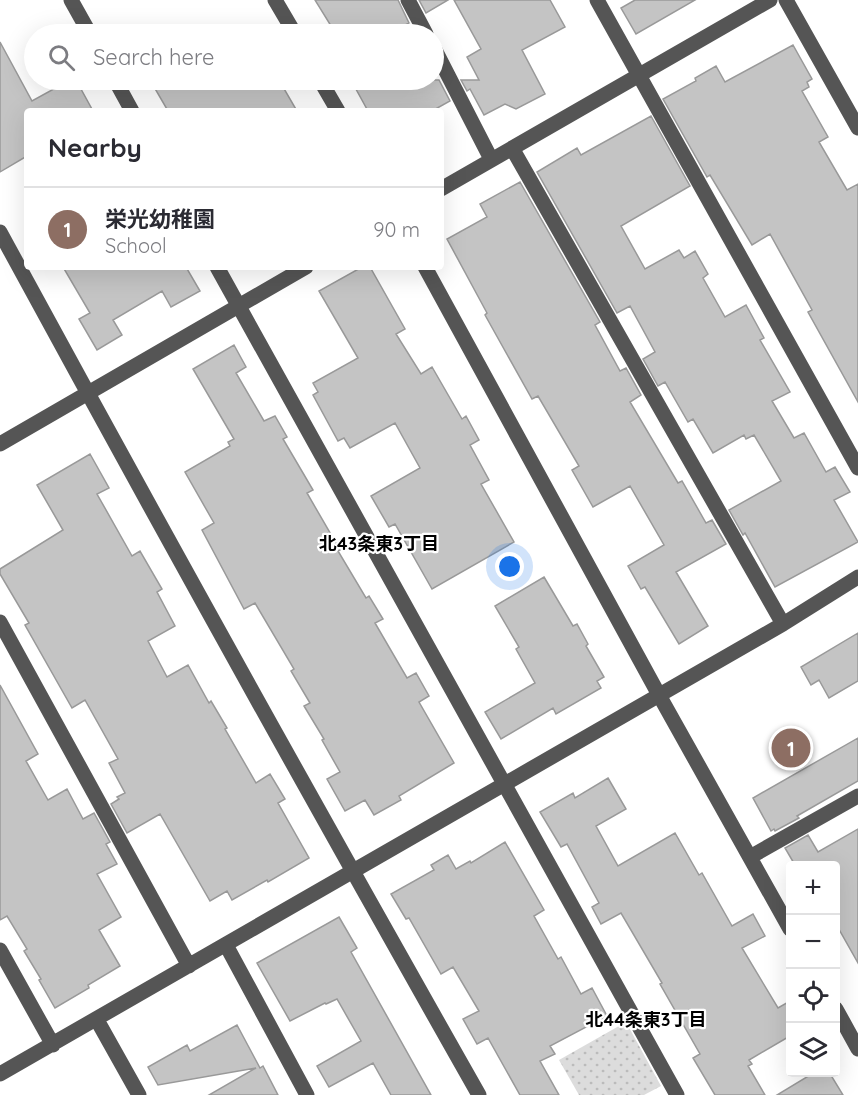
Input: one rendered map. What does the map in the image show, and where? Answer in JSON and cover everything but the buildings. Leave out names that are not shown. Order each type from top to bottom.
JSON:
[{"type":"street","points":[[71,0],[84,24]]},
{"type":"street","points":[[275,0],[289,24]]},
{"type":"street","points":[[408,0],[421,24]]},
{"type":"street","points":[[597,0],[858,468]]},
{"type":"street","points":[[444,187],[770,0]]},
{"type":"street","points":[[786,0],[858,128]]},
{"type":"street","points":[[444,67],[491,159]]},
{"type":"street","points":[[120,90],[130,108]]},
{"type":"street","points":[[326,90],[336,108]]},
{"type":"street","points":[[512,148],[783,624]]},
{"type":"street","points":[[0,232],[353,872],[479,1095]]},
{"type":"street","points":[[219,270],[677,1095]]},
{"type":"street","points":[[0,444],[301,270]]},
{"type":"street","points":[[427,270],[659,695],[786,921]]},
{"type":"street","points":[[0,1074],[783,624],[858,577]]},
{"type":"street","points":[[0,622],[189,966]]},
{"type":"street","points":[[750,856],[858,796]]},
{"type":"street","points":[[226,945],[307,1095]]},
{"type":"street","points":[[0,950],[53,1045]]},
{"type":"street","points":[[840,1016],[858,1049]]},
{"type":"street","points":[[97,1020],[139,1095]]},
{"type":"shaded area","points":[[626,1022],[661,1086],[644,1095],[579,1095],[559,1060]]},
{"type":"place","name":"栄光幼稚園","points":[[791,748]]},
{"type":"district","name":"北43条東3丁目","points":[[379,544]]},
{"type":"district","name":"北44条東3丁目","points":[[646,1020]]}]
